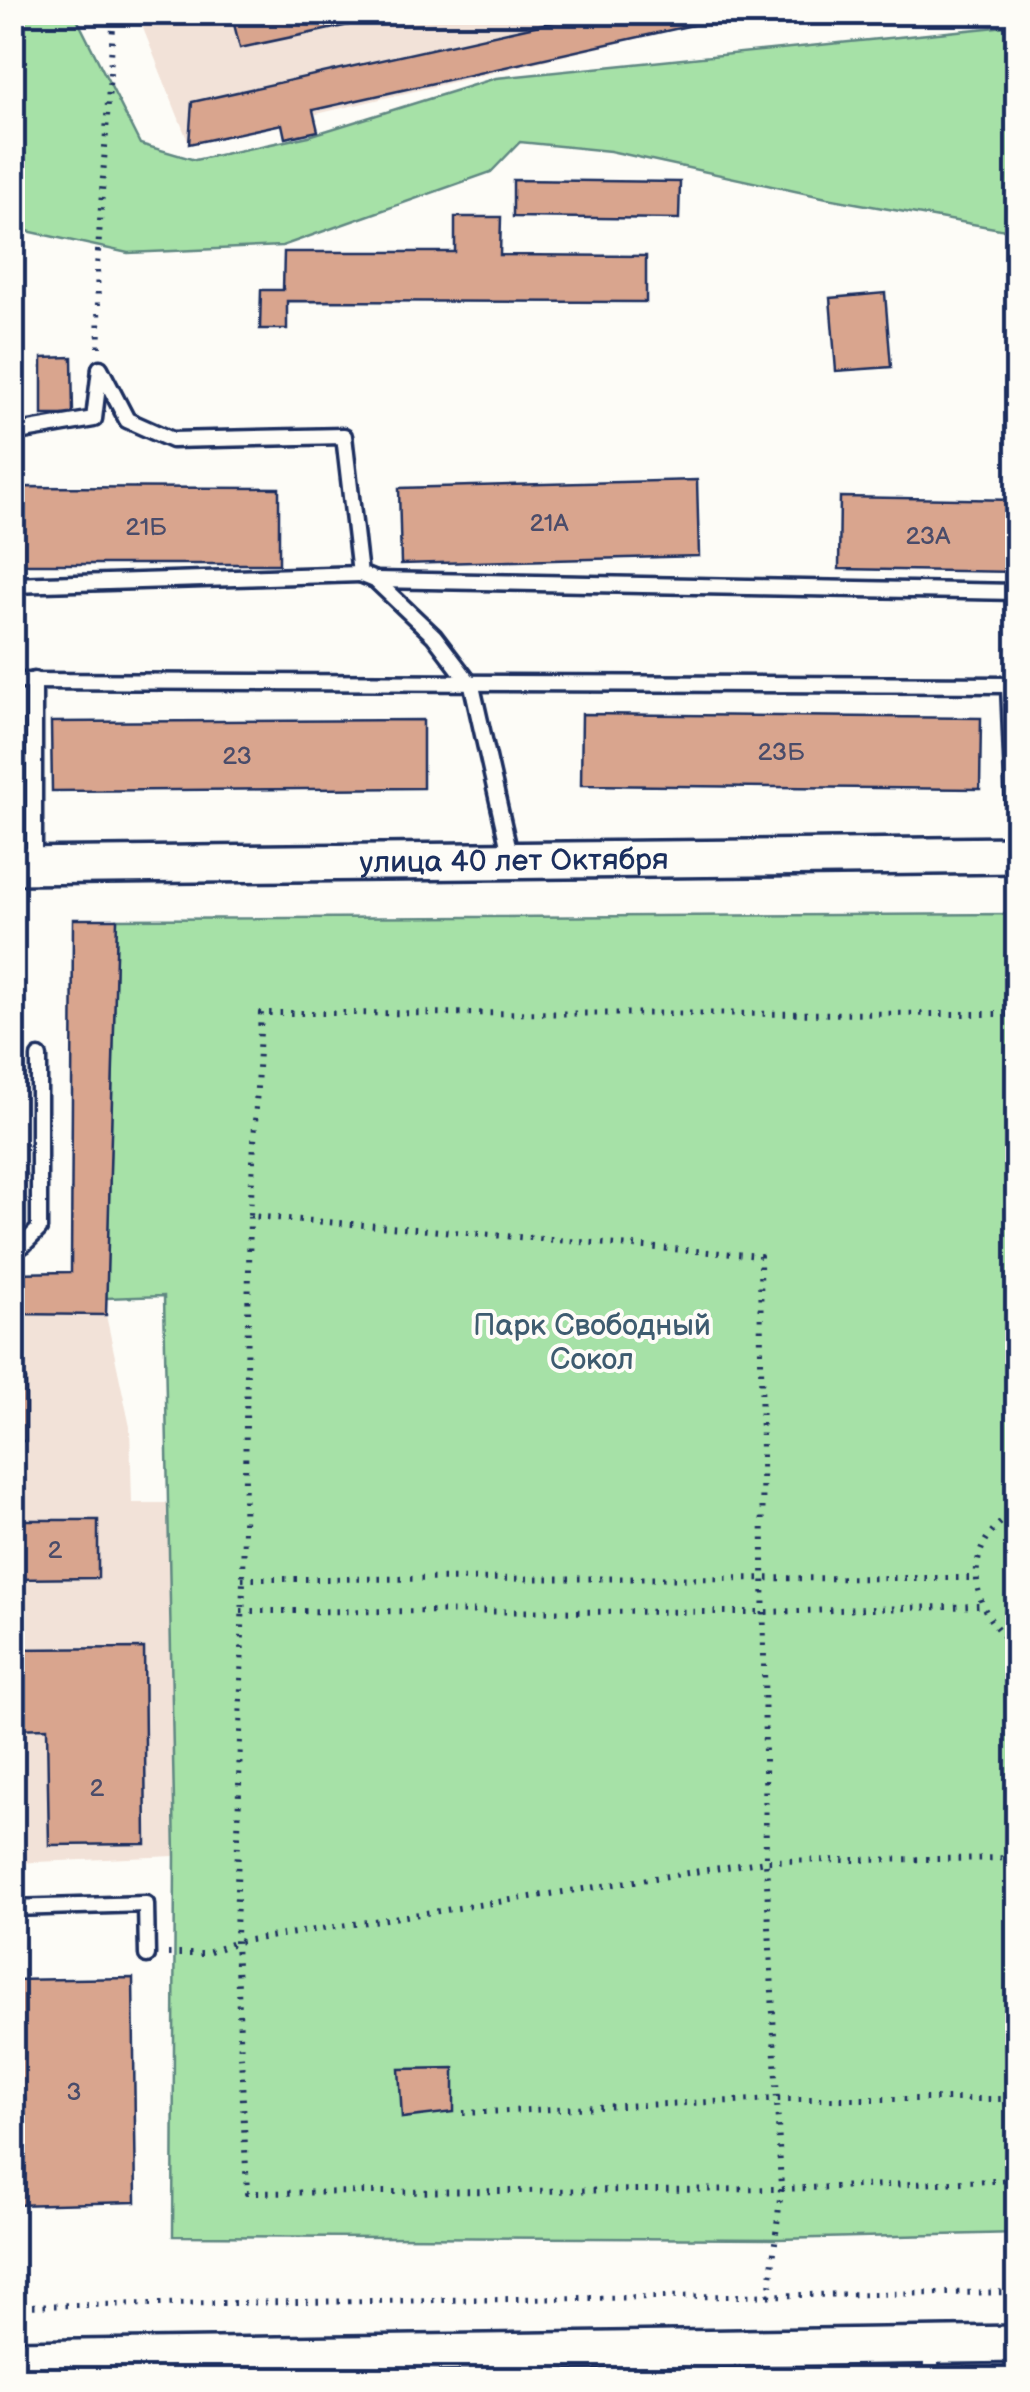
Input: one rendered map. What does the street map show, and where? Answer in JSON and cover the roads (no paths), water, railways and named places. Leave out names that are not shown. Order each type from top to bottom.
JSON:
[{"type":"street","name":"улица 40 лет Октября","points":[[23,866],[1017,855]]},
{"type":"street","points":[[12,2359],[931,2362],[1018,2344]]},
{"type":"lane","points":[[12,432],[94,419],[100,368],[128,420],[172,440],[344,436],[360,574]]},
{"type":"lane","points":[[12,585],[360,574],[375,580],[1018,592]]},
{"type":"lane","points":[[375,580],[434,636],[472,686],[510,859]]},
{"type":"lane","points":[[23,866],[34,680]]},
{"type":"lane","points":[[12,681],[472,686],[1013,685],[1017,855]]},
{"type":"lane","points":[[12,1245],[23,1244],[40,1229],[39,1058]]},
{"type":"lane","points":[[12,1908],[146,1904],[147,1955]]},
{"type":"park label","name":"Парк Свободный Сокол","points":[[592,1342]]}]
